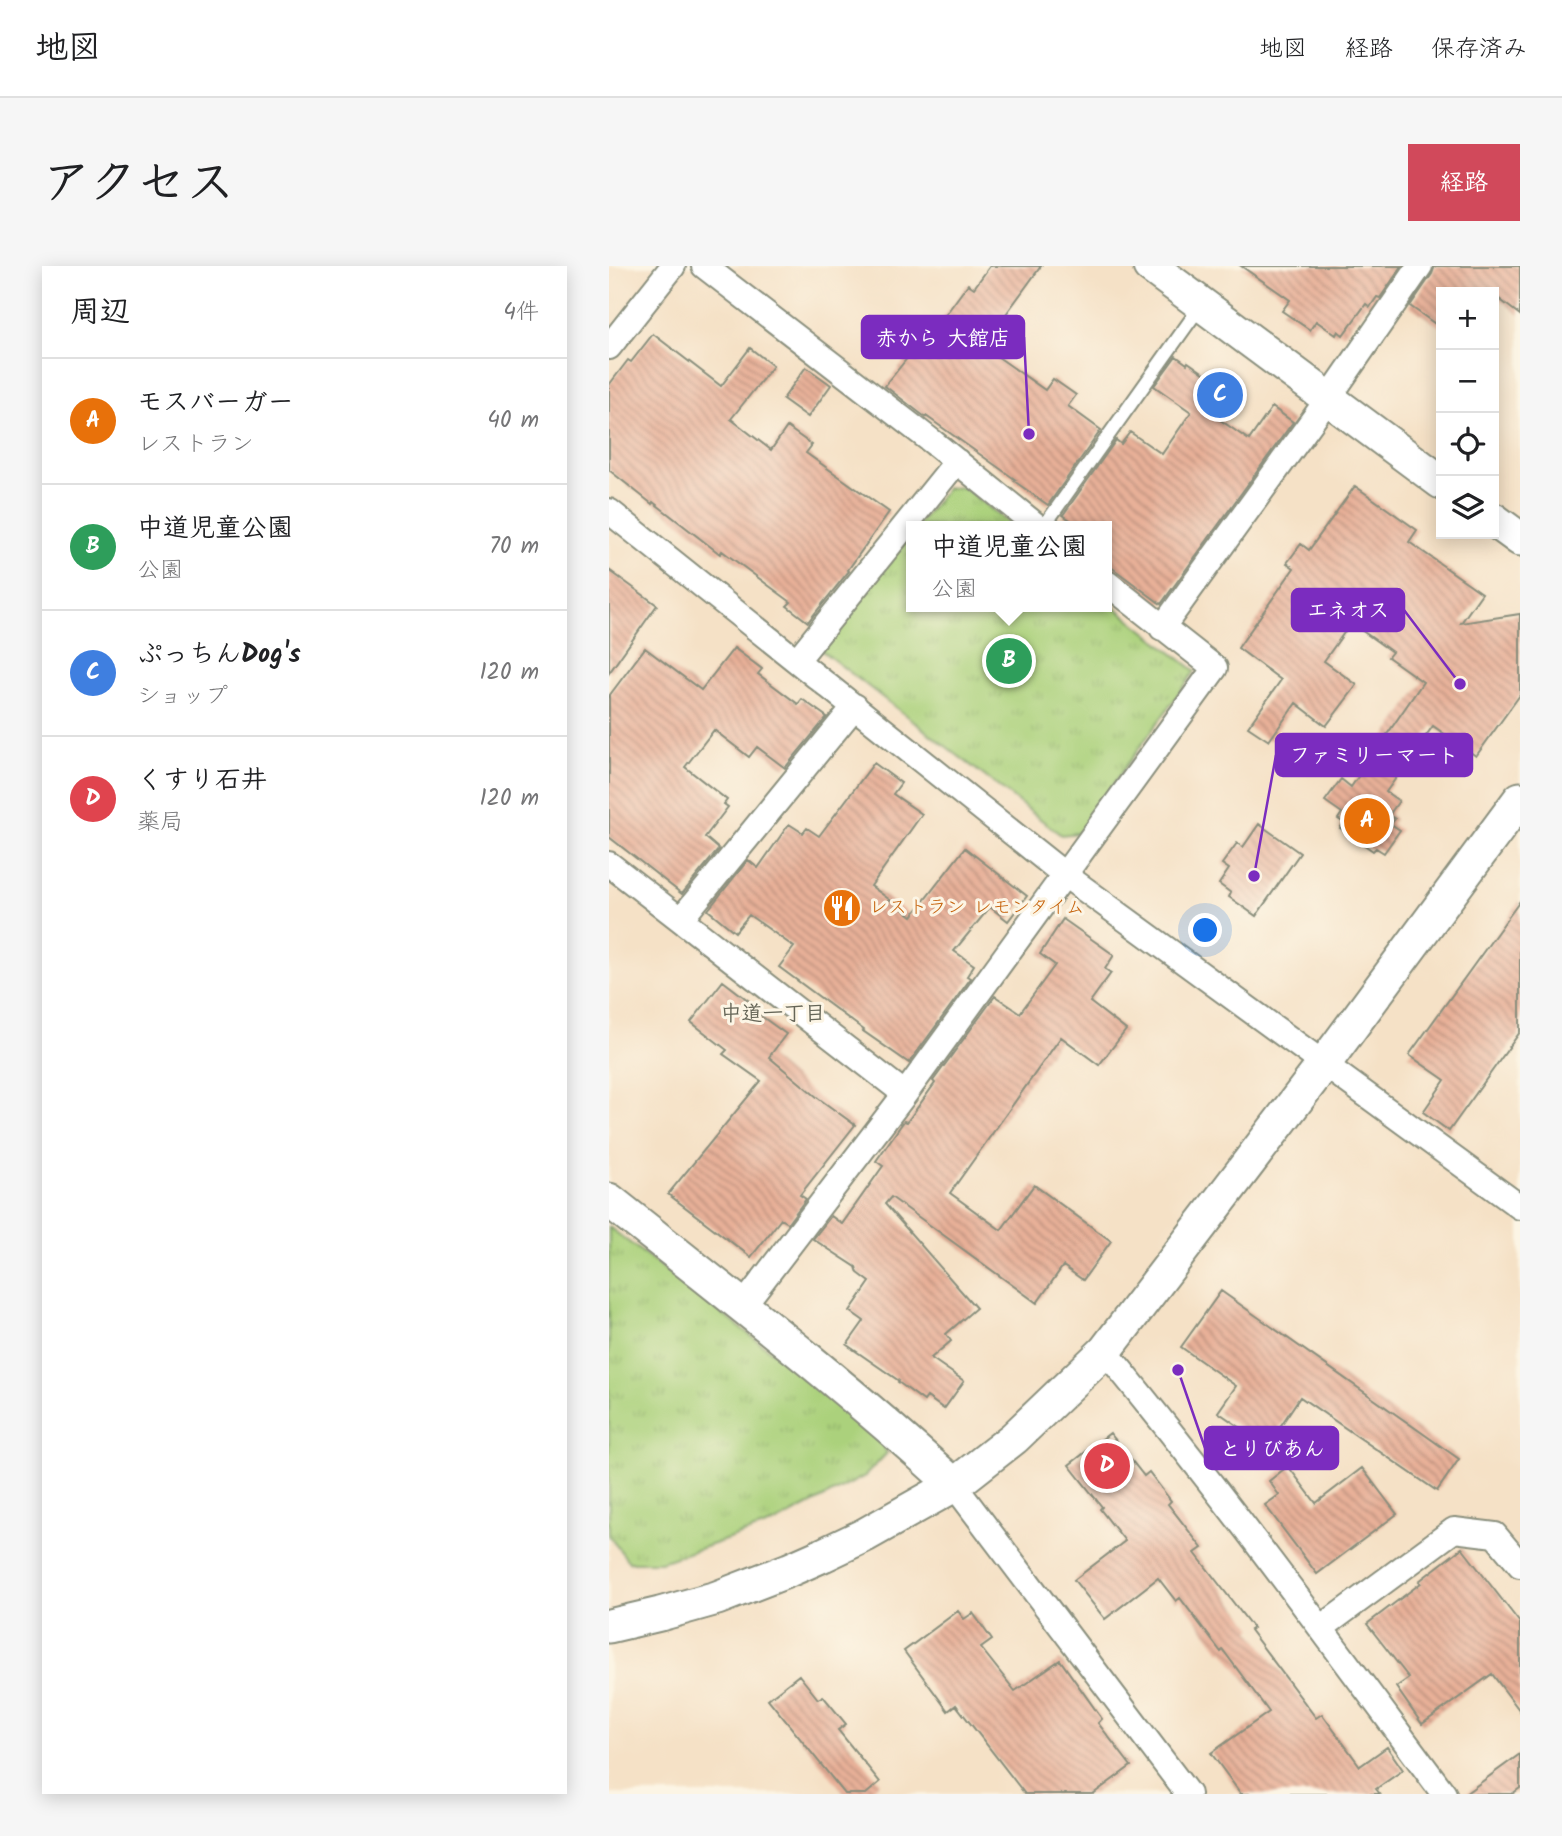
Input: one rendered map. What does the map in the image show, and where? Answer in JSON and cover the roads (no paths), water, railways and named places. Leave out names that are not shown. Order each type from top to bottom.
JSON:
[{"type":"street","points":[[609,347],[673,266]]},
{"type":"street","points":[[704,266],[1031,521]]},
{"type":"street","points":[[1150,266],[1436,478]]},
{"type":"street","points":[[1162,628],[1328,399],[1420,266]]},
{"type":"street","points":[[909,521],[957,461]]},
{"type":"street","points":[[609,511],[1065,875],[1520,1206]]},
{"type":"street","points":[[797,660],[906,524]]},
{"type":"street","points":[[1499,524],[1520,539]]},
{"type":"street","points":[[743,1306],[905,1094],[1215,668],[1112,587]]},
{"type":"street","points":[[681,919],[855,706]]},
{"type":"street","points":[[609,1626],[717,1598],[777,1576],[865,1535],[954,1485],[1014,1438],[1105,1351],[1324,1064],[1520,799]]},
{"type":"street","points":[[609,864],[905,1094]]},
{"type":"street","points":[[609,1200],[895,1430],[954,1485],[1188,1794]]},
{"type":"street","points":[[1105,1351],[1321,1628],[1444,1794]]},
{"type":"street","points":[[1321,1628],[1454,1530],[1495,1535],[1520,1565]]},
{"type":"lane","points":[[1048,521],[1202,304]]},
{"type":"place","name":"ぷっちんDog's","points":[[1220,395]]},
{"type":"place","name":"赤から 大館店","points":[[1029,434]]},
{"type":"place","name":"中道児童公園","points":[[1009,661]]},
{"type":"place","name":"エネオス","points":[[1460,684]]},
{"type":"place","name":"モスバーガー","points":[[1367,821]]},
{"type":"place","name":"ファミリーマート","points":[[1254,876]]},
{"type":"place","name":"レストラン レモンタイム","points":[[842,908]]},
{"type":"place","name":"とりびあん","points":[[1178,1370]]},
{"type":"place","name":"くすり石井","points":[[1107,1466]]},
{"type":"district","name":"中道一丁目","points":[[773,1014]]}]
